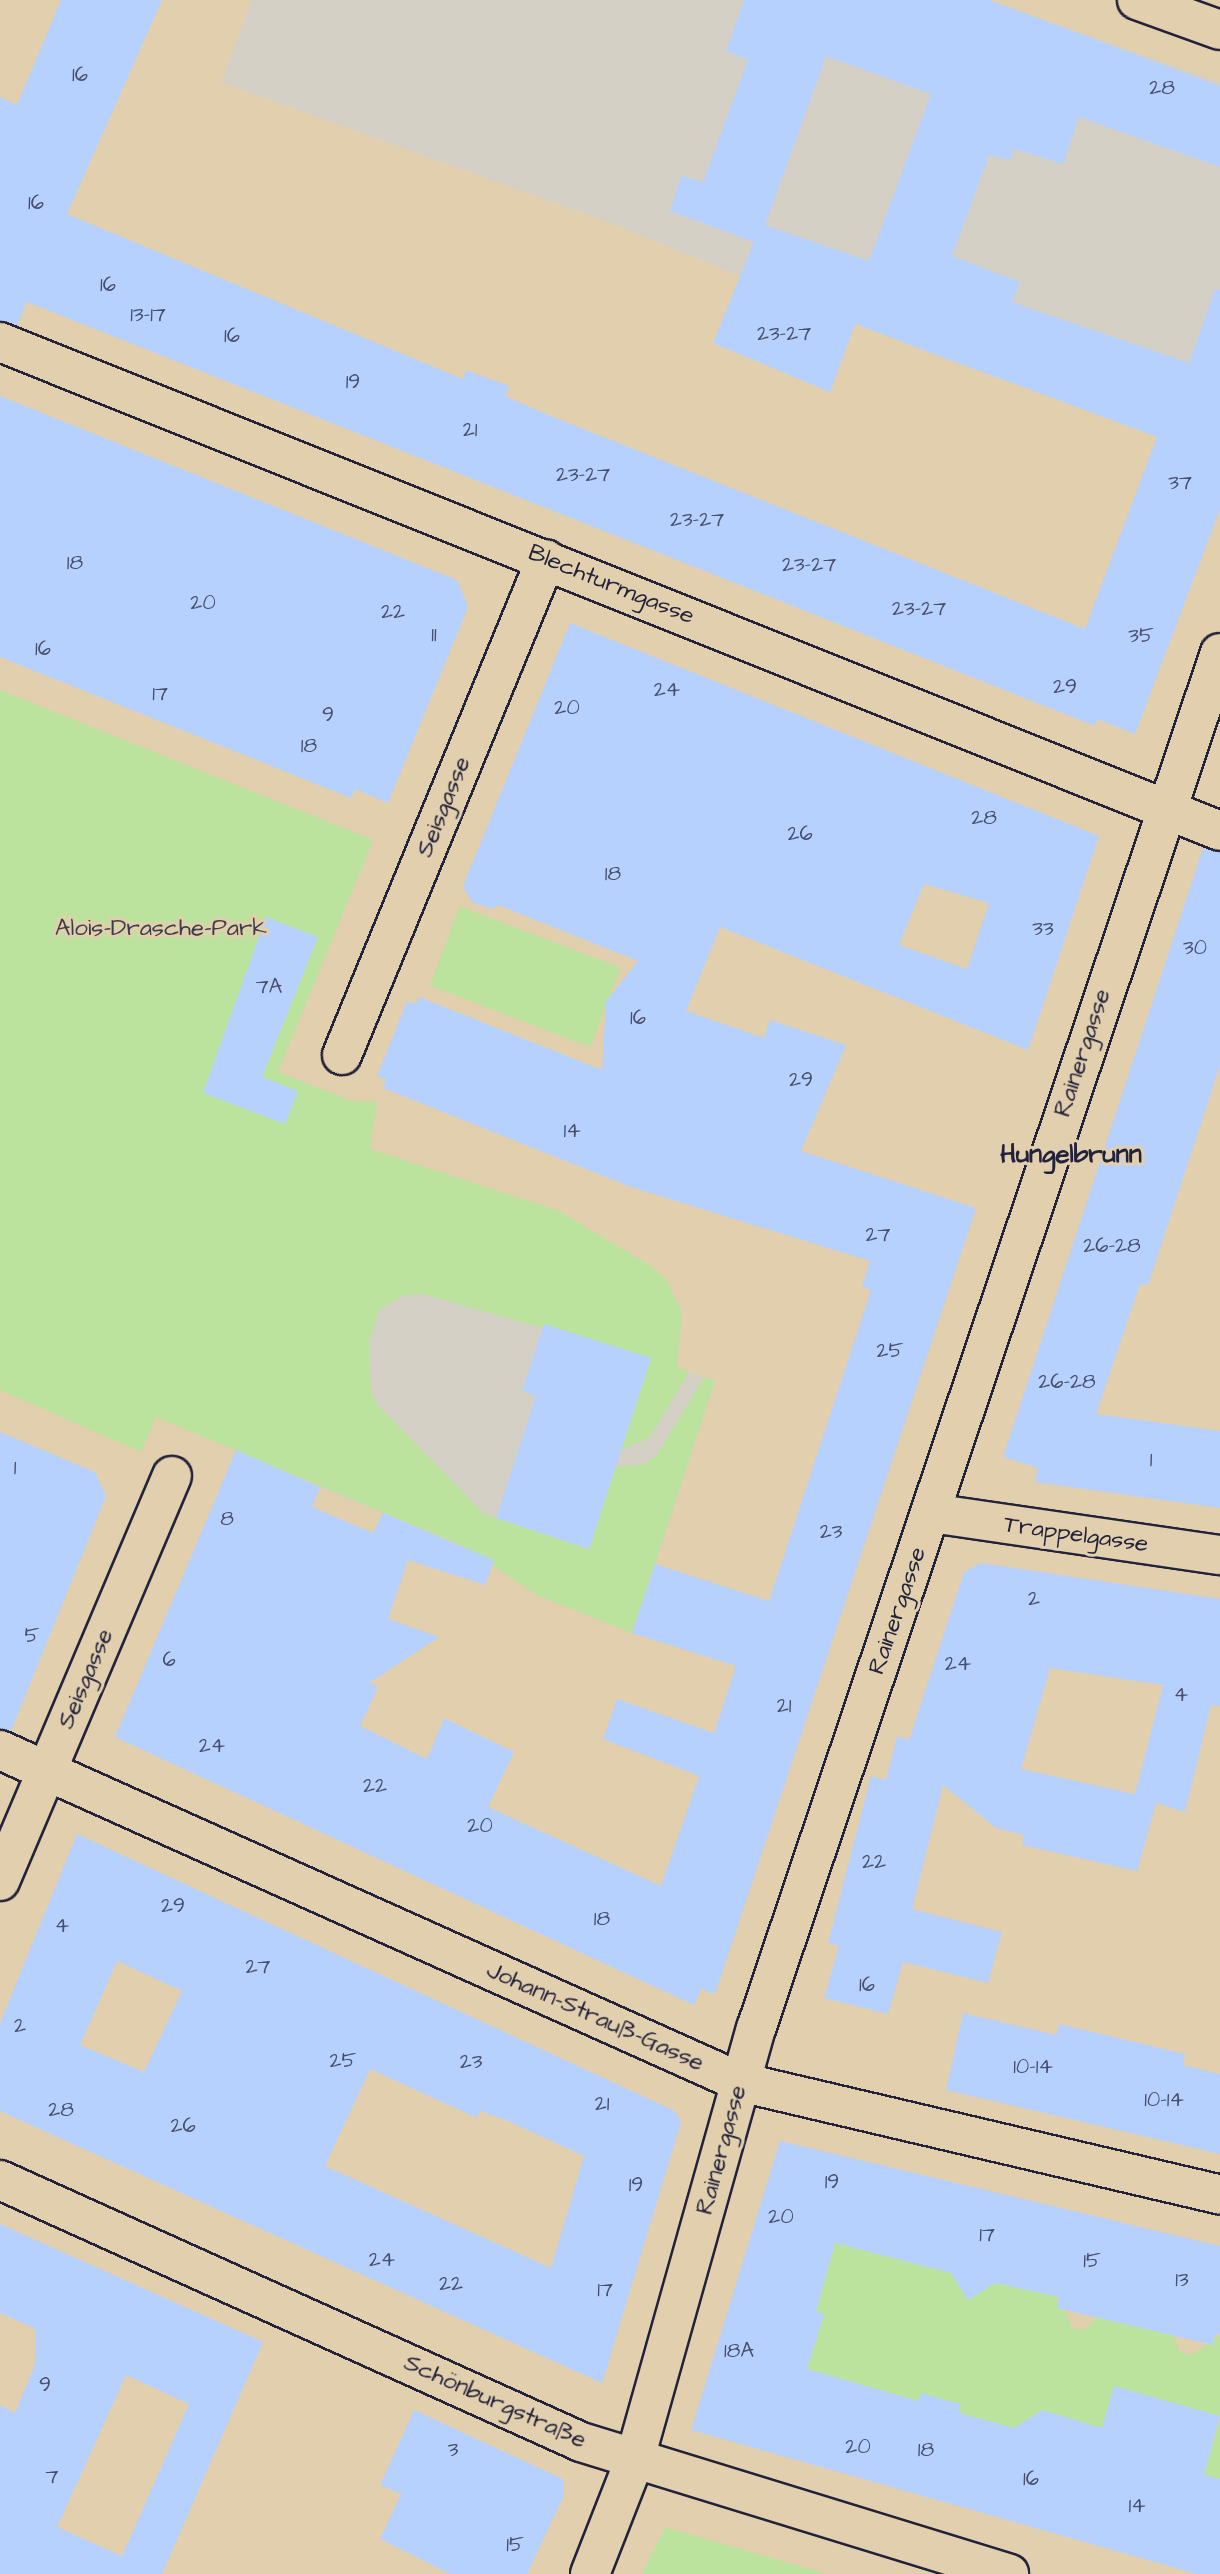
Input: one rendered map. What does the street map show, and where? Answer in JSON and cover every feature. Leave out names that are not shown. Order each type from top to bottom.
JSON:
[{"type":"street","points":[[1137,0],[1220,30]]},
{"type":"street","name":"Blechturmgasse","points":[[0,342],[1164,806],[1220,831]]},
{"type":"street","name":"Seisgasse","points":[[342,1055],[546,559]]},
{"type":"street","name":"Rainergasse","points":[[590,2574],[634,2462],[740,2081],[1164,806],[1220,653]]},
{"type":"street","name":"Seisgasse","points":[[0,1881],[172,1476]]},
{"type":"street","name":"Trappelgasse","points":[[931,1513],[1220,1555]]},
{"type":"street","name":"Johann-Strauß-Gasse","points":[[0,1750],[740,2081],[1220,2195]]},
{"type":"street","name":"Schönburgstraße","points":[[0,2180],[634,2462],[1009,2574]]},
{"type":"shaded area","points":[[252,0],[989,0],[1220,82],[1220,457],[940,358],[613,224],[221,82]]},
{"type":"shaded area","points":[[370,1149],[559,1211],[666,1279],[682,1312],[677,1367],[715,1381],[632,1633],[537,1595],[463,1546],[320,1487]]},
{"type":"green space","name":"Alois-Drasche-Park","points":[[0,690],[373,840],[278,1072],[352,1101],[377,1102],[370,1149],[559,1211],[649,1265],[666,1279],[682,1312],[677,1367],[689,1372],[650,1437],[621,1450],[651,1358],[422,1294],[404,1295],[379,1310],[369,1343],[371,1389],[376,1403],[484,1514],[588,1549],[615,1467],[644,1464],[657,1455],[704,1377],[715,1381],[632,1633],[537,1595],[463,1546],[156,1417],[141,1452],[0,1390]]},
{"type":"green space","points":[[460,906],[621,968],[590,1047],[430,985]]},
{"type":"green space","points":[[835,2243],[957,2274],[964,2294],[975,2295],[989,2281],[1059,2297],[1057,2308],[1065,2310],[1072,2328],[1084,2330],[1096,2318],[1105,2319],[1173,2335],[1180,2352],[1191,2355],[1220,2335],[1220,2416],[1114,2387],[1096,2452],[959,2413],[960,2404],[921,2393],[918,2401],[807,2369],[823,2314],[816,2311]]},
{"type":"green space","points":[[1220,2418],[1220,2479],[1204,2475]]},
{"type":"green space","points":[[665,2527],[827,2574],[642,2574]]},
{"type":"building","points":[[61,0],[162,0],[67,214],[463,379],[466,370],[509,386],[505,396],[546,414],[1085,629],[1157,437],[855,324],[830,392],[713,343],[754,242],[670,211],[681,176],[703,182],[748,60],[726,51],[744,0],[989,0],[1220,86],[1220,167],[1079,117],[1063,164],[1014,149],[1010,160],[989,155],[952,256],[1020,282],[1012,302],[1189,363],[1215,289],[1220,290],[1220,509],[1135,734],[1097,719],[1095,726],[27,302],[17,325],[0,321],[0,97],[17,105]],"holes":[[[826,56],[931,94],[869,261],[765,225]]]},
{"type":"building","points":[[0,396],[457,580],[468,607],[388,803],[355,789],[351,798],[0,657]]},
{"type":"building","points":[[570,623],[1099,836],[1028,1050],[720,927],[686,1011],[764,1038],[770,1020],[846,1045],[801,1151],[976,1208],[715,1994],[701,1989],[694,2005],[115,1737],[236,1450],[320,1487],[312,1507],[373,1533],[383,1513],[494,1560],[485,1585],[408,1560],[388,1619],[439,1637],[369,1683],[378,1687],[360,1726],[427,1759],[444,1718],[514,1752],[488,1807],[661,1886],[699,1776],[603,1739],[617,1699],[714,1733],[736,1666],[632,1633],[655,1564],[769,1601],[871,1290],[862,1286],[870,1261],[631,1187],[383,1088],[386,1080],[377,1076],[407,1001],[416,1004],[419,997],[602,1070],[606,1001],[638,961],[498,905],[491,909],[472,902],[463,886]],"holes":[[[924,884],[989,903],[967,969],[899,945]]]},
{"type":"building","points":[[1203,848],[1220,852],[1220,1065],[1148,1285],[1140,1284],[1096,1414],[1220,1431],[1220,1508],[1035,1482],[1038,1468],[1003,1457]]},
{"type":"building","points":[[266,917],[318,937],[262,1077],[298,1091],[285,1124],[203,1093]]},
{"type":"building","points":[[544,1324],[651,1358],[589,1549],[496,1518],[536,1396],[522,1391]]},
{"type":"building","points":[[0,1432],[95,1472],[106,1496],[11,1731],[0,1729]]},
{"type":"building","points":[[981,1563],[1220,1599],[1220,1706],[1211,1705],[1185,1812],[1156,1803],[1137,1871],[1022,1845],[1024,1835],[996,1828],[943,1785],[912,1909],[1002,1932],[988,1983],[903,1962],[888,2014],[824,1998],[839,1946],[828,1943],[871,1776],[886,1780],[897,1736],[909,1740],[964,1572]],"holes":[[[1050,1668],[1163,1685],[1135,1794],[1021,1769]]]},
{"type":"building","points":[[77,1834],[675,2111],[681,2122],[602,2383],[0,2111],[0,2023]],"holes":[[[117,1961],[182,1991],[144,2072],[80,2045]],[[370,2069],[477,2118],[480,2111],[584,2156],[551,2268],[325,2166]]]},
{"type":"building","points":[[963,2013],[1056,2035],[1059,2024],[1185,2054],[1183,2065],[1220,2074],[1220,2154],[946,2090]]},
{"type":"building","points":[[780,2141],[1220,2246],[1220,2335],[1215,2334],[1213,2345],[1057,2308],[1059,2297],[995,2283],[968,2300],[951,2273],[835,2243],[816,2311],[824,2314],[807,2369],[918,2401],[921,2393],[960,2404],[959,2413],[1014,2428],[1042,2410],[1102,2428],[1114,2386],[1220,2416],[1204,2475],[1220,2479],[1220,2574],[1197,2574],[691,2430]]},
{"type":"building","points":[[0,2224],[263,2342],[162,2574],[0,2574],[0,2405],[15,2413],[35,2364],[36,2329],[0,2313]],"holes":[[[126,2375],[189,2404],[122,2556],[57,2527]]]},
{"type":"building","points":[[414,2410],[563,2479],[564,2495],[527,2574],[450,2574],[380,2539],[401,2494],[380,2485]]},
{"type":"district","name":"Hungelbrunn","points":[[1071,1155]]}]
